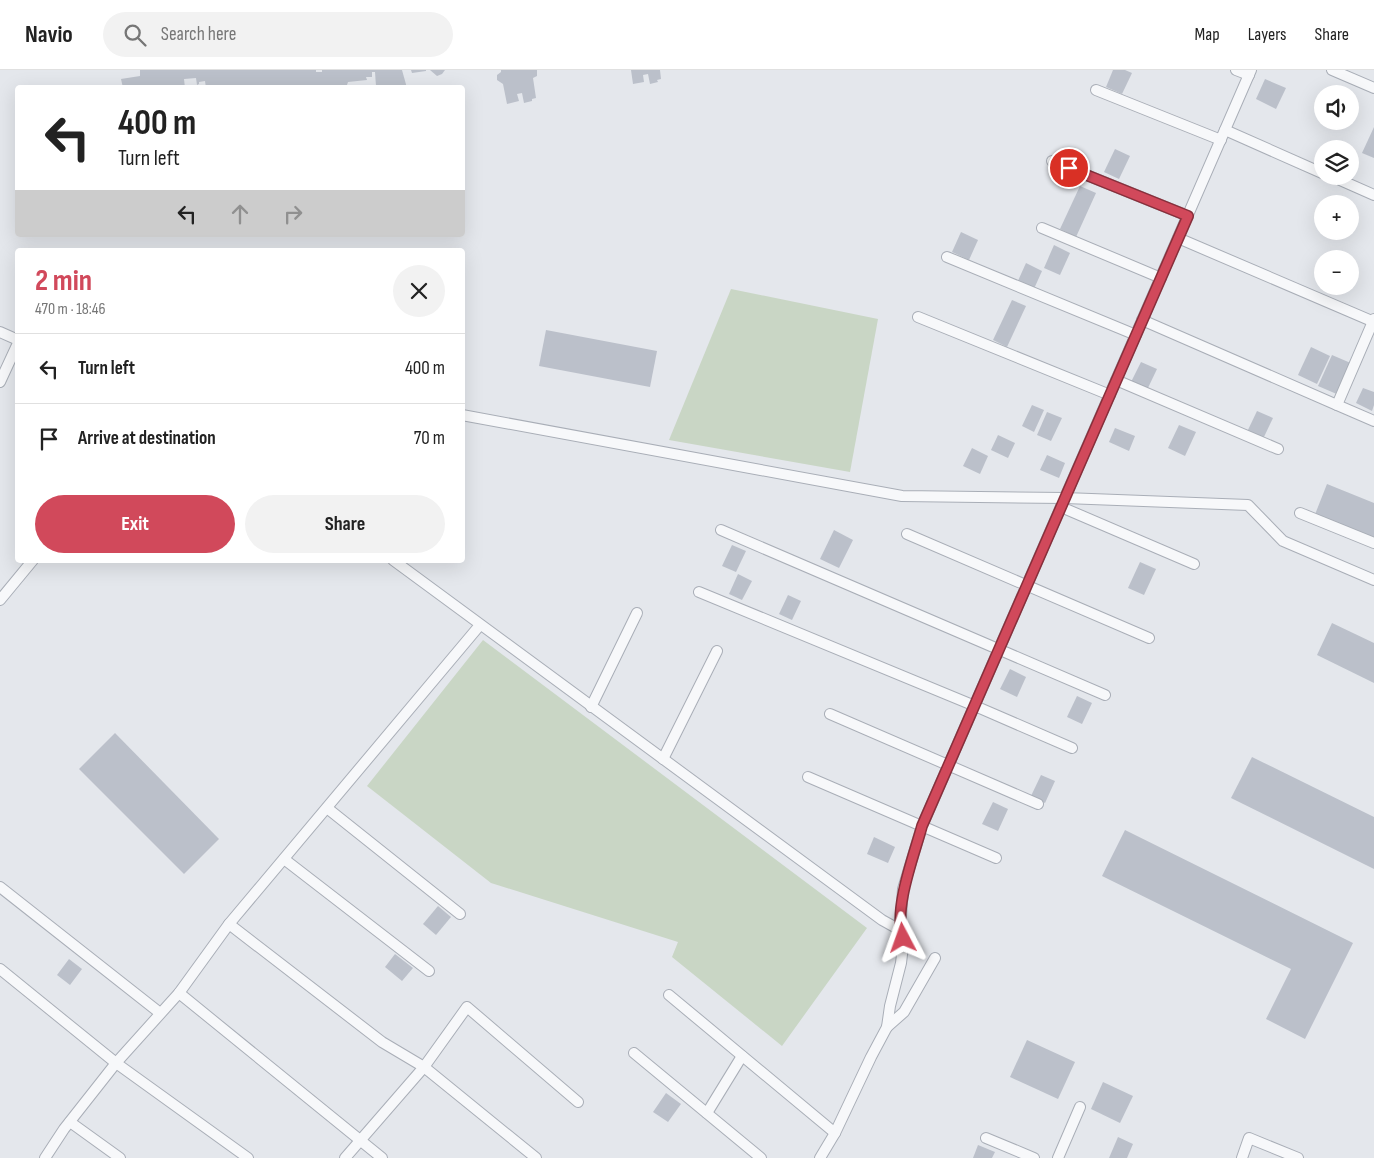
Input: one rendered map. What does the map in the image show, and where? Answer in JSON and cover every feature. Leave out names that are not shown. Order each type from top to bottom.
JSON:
[{"type":"street","points":[[820,1158],[834,1134],[887,1027],[891,998],[902,954],[903,938],[900,930],[904,890],[922,826],[1250,73],[1236,70]]},
{"type":"street","points":[[1332,70],[1374,88]]},
{"type":"street","points":[[1096,90],[1314,169]]},
{"type":"street","points":[[1052,161],[1188,216]]},
{"type":"street","points":[[1351,185],[1374,195]]},
{"type":"street","points":[[1042,228],[1161,278]]},
{"type":"street","points":[[1178,238],[1374,321],[1337,405]]},
{"type":"street","points":[[947,257],[1136,335]]},
{"type":"street","points":[[918,317],[1110,396]]},
{"type":"street","points":[[1142,320],[1374,421]]},
{"type":"street","points":[[0,332],[15,340]]},
{"type":"street","points":[[0,382],[15,349]]},
{"type":"street","points":[[1116,380],[1278,450]]},
{"type":"street","points":[[465,416],[902,496],[1063,502],[1248,505],[1283,541],[1374,580]]},
{"type":"street","points":[[1063,502],[1194,564]]},
{"type":"street","points":[[1300,513],[1374,543]]},
{"type":"street","points":[[720,530],[1105,695]]},
{"type":"street","points":[[907,534],[1149,638]]},
{"type":"street","points":[[0,600],[31,563]]},
{"type":"street","points":[[397,563],[882,920],[900,930]]},
{"type":"street","points":[[698,592],[1072,748]]},
{"type":"street","points":[[591,707],[637,613]]},
{"type":"street","points":[[45,1158],[70,1122],[116,1063],[179,993],[229,924],[480,625]]},
{"type":"street","points":[[663,760],[717,651]]},
{"type":"street","points":[[830,714],[1038,804]]},
{"type":"street","points":[[808,776],[996,858]]},
{"type":"street","points":[[327,808],[460,914]]},
{"type":"street","points":[[284,859],[429,971]]},
{"type":"street","points":[[0,888],[160,1013]]},
{"type":"street","points":[[229,924],[382,1042],[424,1067],[536,1158]]},
{"type":"street","points":[[887,1027],[904,1012],[935,958]]},
{"type":"street","points":[[0,969],[116,1063],[248,1158]]},
{"type":"street","points":[[179,993],[382,1158]]},
{"type":"street","points":[[669,995],[834,1134]]},
{"type":"street","points":[[345,1158],[424,1067],[467,1007],[578,1102]]},
{"type":"street","points":[[634,1054],[761,1158]]},
{"type":"street","points":[[706,1113],[742,1056]]},
{"type":"street","points":[[1058,1158],[1080,1108]]},
{"type":"street","points":[[70,1122],[120,1158]]},
{"type":"street","points":[[986,1138],[1034,1158]]},
{"type":"street","points":[[1242,1158],[1249,1138],[1298,1158]]},
{"type":"green space","points":[[731,289],[878,319],[850,472],[669,440]]},
{"type":"green space","points":[[483,640],[867,928],[782,1046],[672,957],[678,942],[491,883],[367,786]]},
{"type":"building","points":[[140,70],[316,70],[316,72],[322,72],[322,70],[402,70],[406,85],[376,85],[375,72],[372,72],[372,77],[366,77],[367,80],[348,82],[347,85],[206,85],[205,81],[199,82],[197,85],[196,78],[184,79],[185,85],[122,85],[121,79],[140,76]]},
{"type":"building","points":[[411,70],[426,70],[426,71],[412,73]]},
{"type":"building","points":[[430,70],[445,70],[437,76]]},
{"type":"building","points":[[501,70],[537,70],[537,76],[533,78],[536,98],[524,103],[522,93],[517,94],[519,101],[507,104],[503,84],[497,80],[497,75]]},
{"type":"building","points":[[631,70],[660,70],[661,79],[650,84],[648,74],[643,75],[644,82],[633,84]]},
{"type":"building","points":[[1113,70],[1125,70],[1132,73],[1122,94],[1106,87]]},
{"type":"building","points":[[1265,79],[1286,88],[1276,109],[1256,99]]},
{"type":"building","points":[[1374,127],[1374,158],[1362,153]]},
{"type":"building","points":[[1115,149],[1130,156],[1119,179],[1104,172]]},
{"type":"building","points":[[1080,186],[1096,193],[1076,237],[1060,229]]},
{"type":"building","points":[[961,232],[978,240],[969,260],[952,252]]},
{"type":"building","points":[[1054,245],[1070,253],[1060,275],[1044,268]]},
{"type":"building","points":[[1026,263],[1042,271],[1033,291],[1017,283]]},
{"type":"building","points":[[1012,300],[1026,306],[1007,347],[993,340]]},
{"type":"building","points":[[546,330],[657,351],[650,387],[539,366]]},
{"type":"building","points":[[1311,347],[1330,356],[1317,384],[1298,375]]},
{"type":"building","points":[[1332,355],[1353,364],[1339,395],[1318,386]]},
{"type":"building","points":[[1141,362],[1157,369],[1147,390],[1131,382]]},
{"type":"building","points":[[1363,388],[1374,392],[1372,411],[1356,403]]},
{"type":"building","points":[[1032,405],[1044,410],[1034,432],[1022,426]]},
{"type":"building","points":[[1257,411],[1273,418],[1263,439],[1247,432]]},
{"type":"building","points":[[1047,412],[1062,418],[1051,441],[1037,435]]},
{"type":"building","points":[[1179,425],[1196,432],[1185,456],[1168,448]]},
{"type":"building","points":[[1115,428],[1135,436],[1129,451],[1109,442]]},
{"type":"building","points":[[998,435],[1015,443],[1008,458],[991,450]]},
{"type":"building","points":[[972,448],[988,456],[980,474],[963,466]]},
{"type":"building","points":[[1047,455],[1065,463],[1059,478],[1040,470]]},
{"type":"building","points":[[1327,484],[1374,503],[1374,541],[1314,517]]},
{"type":"building","points":[[834,530],[853,540],[839,568],[820,559]]},
{"type":"building","points":[[732,545],[746,551],[736,572],[722,566]]},
{"type":"building","points":[[1140,562],[1156,569],[1144,595],[1128,588]]},
{"type":"building","points":[[738,574],[752,581],[742,600],[729,594]]},
{"type":"building","points":[[788,595],[801,601],[792,620],[779,614]]},
{"type":"building","points":[[1332,623],[1374,643],[1374,683],[1317,655]]},
{"type":"building","points":[[1010,669],[1026,677],[1017,697],[1000,689]]},
{"type":"building","points":[[1077,696],[1092,703],[1082,724],[1067,717]]},
{"type":"building","points":[[115,733],[219,839],[184,874],[79,769]]},
{"type":"building","points":[[1252,757],[1374,817],[1374,869],[1231,798]]},
{"type":"building","points":[[1041,775],[1055,781],[1045,803],[1031,796]]},
{"type":"building","points":[[993,802],[1008,809],[998,831],[982,824]]},
{"type":"building","points":[[1125,830],[1353,943],[1305,1039],[1266,1019],[1291,969],[1102,876]]},
{"type":"building","points":[[874,837],[895,847],[888,863],[867,854]]},
{"type":"building","points":[[438,906],[451,917],[436,935],[423,924]]},
{"type":"building","points":[[395,954],[413,968],[402,981],[385,967]]},
{"type":"building","points":[[69,959],[82,969],[70,985],[57,975]]},
{"type":"building","points":[[1027,1040],[1075,1062],[1058,1099],[1010,1077]]},
{"type":"building","points":[[1103,1082],[1133,1096],[1120,1123],[1091,1109]]},
{"type":"building","points":[[666,1093],[681,1104],[668,1122],[653,1112]]},
{"type":"building","points":[[1118,1137],[1133,1144],[1127,1158],[1109,1158]]},
{"type":"building","points":[[978,1145],[995,1152],[992,1158],[973,1158]]},
{"type":"route","points":[[903,938],[900,930],[904,890],[922,826],[1188,216],[1069,168]]}]
